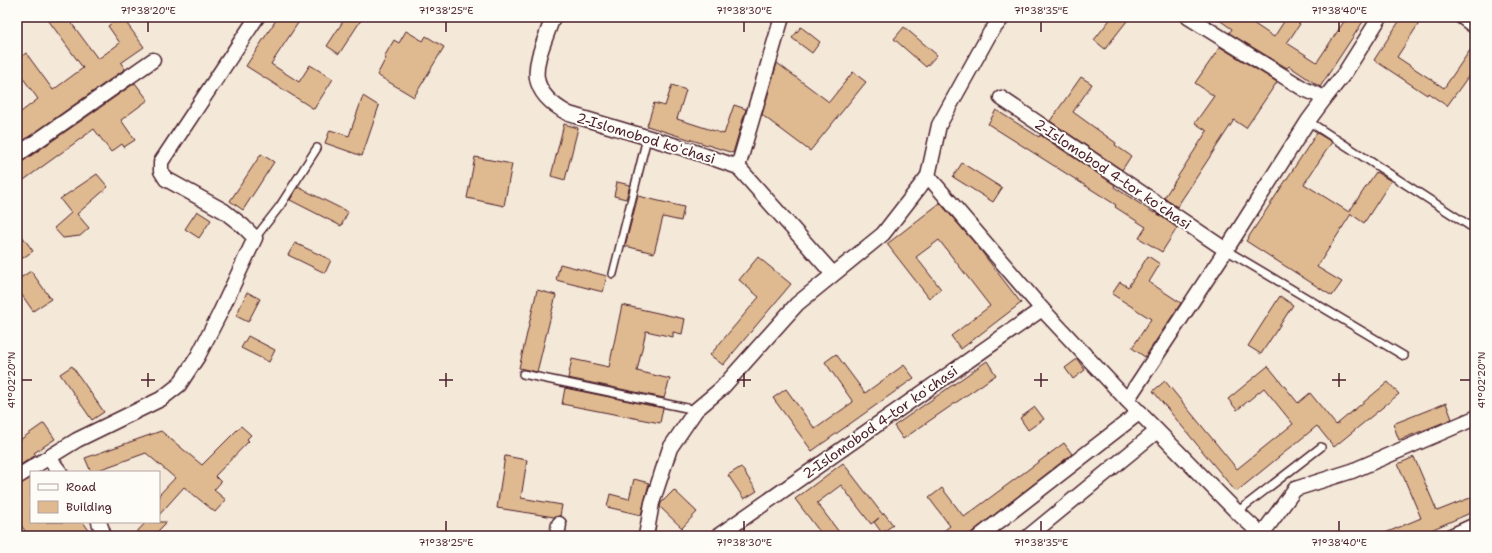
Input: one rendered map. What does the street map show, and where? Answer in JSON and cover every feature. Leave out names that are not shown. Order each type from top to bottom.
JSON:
[{"type":"street","points":[[17,477],[78,440],[161,399],[179,385],[198,356],[216,322],[255,238],[224,211],[166,179],[161,171],[161,162],[257,17]]},
{"type":"street","name":"2-Islomobod koʻchasi","points":[[553,17],[536,64],[537,83],[546,99],[556,107],[569,114],[738,167]]},
{"type":"street","points":[[782,17],[738,167],[833,274]]},
{"type":"street","points":[[646,536],[652,503],[670,448],[696,410],[722,388],[797,304],[883,234],[928,176],[939,124],[990,33],[1003,17]]},
{"type":"street","points":[[1188,17],[1287,79],[1325,98]]},
{"type":"street","points":[[1127,400],[1226,250],[1308,120],[1344,74],[1380,17]]},
{"type":"street","points":[[17,155],[153,60]]},
{"type":"street","name":"2-Islomobod 4-tor koʻchasi","points":[[1001,98],[1226,250]]},
{"type":"street","points":[[928,176],[1042,309],[1157,431],[1237,512],[1263,535],[1295,489],[1352,471],[1475,418]]},
{"type":"street","name":"2-Islomobod 4-tor koʻchasi","points":[[718,536],[741,518],[1042,309]]},
{"type":"street","points":[[980,536],[1140,412]]},
{"type":"street","points":[[1029,536],[1157,431]]},
{"type":"street","points":[[49,458],[59,471]]},
{"type":"street","points":[[99,523],[103,536]]},
{"type":"street","points":[[1450,536],[1475,525]]},
{"type":"lane","points":[[1456,17],[1475,31]]},
{"type":"lane","points":[[1308,120],[1470,226]]},
{"type":"lane","points":[[613,274],[647,138]]},
{"type":"lane","points":[[255,238],[280,206],[317,148]]},
{"type":"lane","points":[[1226,250],[1404,356]]},
{"type":"lane","points":[[523,374],[696,410]]},
{"type":"lane","points":[[1237,512],[1321,447]]},
{"type":"building","points":[[46,17],[67,17],[98,59],[120,43],[108,26],[120,17],[122,17],[144,47],[121,63],[125,69],[17,145],[17,115],[38,99],[17,70],[17,60],[26,53],[53,90],[83,68]]},
{"type":"building","points":[[278,17],[302,17],[271,64],[299,82],[310,65],[333,79],[314,109],[246,66]]},
{"type":"building","points":[[346,17],[363,17],[339,54],[327,46]]},
{"type":"building","points":[[1112,17],[1130,17],[1105,49],[1094,40]]},
{"type":"building","points":[[1215,17],[1244,17],[1274,37],[1287,17],[1290,17],[1300,24],[1287,43],[1317,62],[1347,17],[1366,17],[1320,87],[1289,66],[1287,68],[1229,33],[1232,29]]},
{"type":"building","points":[[1402,17],[1423,17],[1397,57],[1444,88],[1475,43],[1475,67],[1447,106],[1428,93],[1427,95],[1374,60]]},
{"type":"building","points":[[801,27],[820,42],[812,53],[792,38]]},
{"type":"building","points":[[904,27],[937,55],[926,67],[894,39]]},
{"type":"building","points":[[406,31],[423,41],[426,36],[444,47],[414,97],[377,75],[386,58],[384,57],[394,40],[399,43]]},
{"type":"building","points":[[1220,47],[1277,82],[1246,128],[1234,120],[1177,207],[1164,198],[1207,131],[1195,123],[1214,96],[1195,83]]},
{"type":"building","points":[[777,63],[829,102],[853,72],[866,82],[810,151],[762,115]]},
{"type":"building","points":[[1081,77],[1092,84],[1073,112],[1116,143],[1115,145],[1131,156],[1122,170],[1050,121]]},
{"type":"building","points":[[135,83],[148,100],[121,120],[135,140],[124,147],[122,144],[111,152],[94,129],[17,185],[17,163],[22,162]]},
{"type":"building","points":[[672,85],[686,90],[677,119],[724,134],[734,105],[746,109],[733,153],[647,126],[654,103],[665,106]]},
{"type":"building","points":[[363,96],[379,106],[362,156],[325,143],[330,130],[349,136]]},
{"type":"building","points":[[996,110],[1039,137],[1040,135],[1115,185],[1114,187],[1154,213],[1155,212],[1177,228],[1162,252],[1139,238],[1146,227],[1115,207],[1116,205],[988,124]]},
{"type":"building","points":[[564,124],[578,128],[565,180],[551,176]]},
{"type":"building","points":[[1317,133],[1332,142],[1304,184],[1349,212],[1376,172],[1391,181],[1364,223],[1351,214],[1317,267],[1342,282],[1332,296],[1246,241]]},
{"type":"building","points":[[261,154],[274,162],[243,210],[230,201]]},
{"type":"building","points":[[475,157],[512,164],[504,206],[467,198]]},
{"type":"building","points":[[962,163],[1002,188],[993,202],[953,177]]},
{"type":"building","points":[[97,174],[108,187],[77,214],[89,228],[80,236],[63,238],[54,228],[71,213],[60,199]]},
{"type":"building","points":[[617,182],[630,185],[626,199],[614,196]]},
{"type":"building","points":[[298,187],[348,212],[341,226],[290,200]]},
{"type":"building","points":[[638,196],[684,207],[681,221],[663,217],[654,253],[625,246]]},
{"type":"building","points":[[940,203],[978,247],[1021,303],[961,349],[951,336],[990,306],[939,240],[916,257],[941,289],[929,298],[887,244]]},
{"type":"building","points":[[197,211],[211,220],[199,238],[185,229]]},
{"type":"building","points":[[17,229],[33,251],[17,262]]},
{"type":"building","points":[[295,243],[331,260],[325,273],[288,255]]},
{"type":"building","points":[[1148,256],[1160,264],[1149,282],[1181,303],[1145,357],[1132,348],[1151,319],[1112,294],[1120,282],[1128,287]]},
{"type":"building","points":[[758,257],[791,284],[723,365],[710,355],[759,297],[739,280]]},
{"type":"building","points":[[560,264],[607,276],[603,292],[556,280]]},
{"type":"building","points":[[31,271],[51,299],[33,311],[17,288],[17,280]]},
{"type":"building","points":[[537,290],[556,295],[537,372],[519,368]]},
{"type":"building","points":[[247,292],[260,299],[248,322],[236,316]]},
{"type":"building","points":[[1280,296],[1293,305],[1261,354],[1248,346]]},
{"type":"building","points":[[622,305],[685,319],[682,334],[673,332],[673,337],[646,331],[637,371],[670,379],[664,398],[568,378],[572,359],[609,367]]},
{"type":"building","points":[[248,336],[275,350],[269,362],[241,348]]},
{"type":"building","points":[[836,354],[865,393],[904,365],[914,378],[812,451],[773,398],[786,389],[815,429],[853,402],[825,362]]},
{"type":"building","points":[[1077,359],[1085,370],[1073,379],[1065,368]]},
{"type":"building","points":[[987,361],[996,375],[903,439],[894,426]]},
{"type":"building","points":[[72,366],[104,412],[92,420],[60,374]]},
{"type":"building","points":[[1268,366],[1298,403],[1310,393],[1336,425],[1388,382],[1399,394],[1334,447],[1317,426],[1236,492],[1153,391],[1165,381],[1237,469],[1293,424],[1264,388],[1237,410],[1228,399]]},
{"type":"building","points":[[565,388],[663,408],[660,423],[562,404]]},
{"type":"building","points":[[1446,403],[1452,419],[1399,440],[1393,424]]},
{"type":"building","points":[[1035,407],[1044,419],[1028,430],[1020,418]]},
{"type":"building","points":[[44,423],[55,439],[34,453],[36,455],[17,467],[17,442]]},
{"type":"building","points":[[241,426],[251,435],[247,439],[249,441],[215,476],[221,482],[214,490],[226,500],[215,512],[184,487],[160,514],[160,494],[175,478],[146,453],[96,471],[91,471],[85,458],[161,431],[202,465]]},
{"type":"building","points":[[1064,443],[1072,454],[967,536],[937,536],[950,526],[929,498],[942,488],[964,517]]},
{"type":"building","points":[[505,456],[527,460],[521,498],[562,505],[560,516],[554,517],[497,508]]},
{"type":"building","points":[[1414,457],[1437,511],[1475,496],[1475,511],[1417,536],[1378,536],[1421,518],[1398,464]]},
{"type":"building","points":[[843,463],[883,515],[884,513],[893,525],[882,533],[874,522],[879,518],[871,524],[841,485],[817,503],[842,536],[823,536],[795,499]]},
{"type":"building","points":[[741,467],[757,491],[744,499],[728,475]]},
{"type":"building","points":[[30,478],[30,523],[84,523],[93,536],[29,536],[17,520],[17,485]]},
{"type":"building","points":[[634,479],[649,483],[641,515],[607,507],[610,494],[629,499]]},
{"type":"building","points":[[674,490],[697,512],[682,528],[660,507],[661,503]]},
{"type":"building","points":[[167,522],[153,536],[133,536],[145,523]]}]
